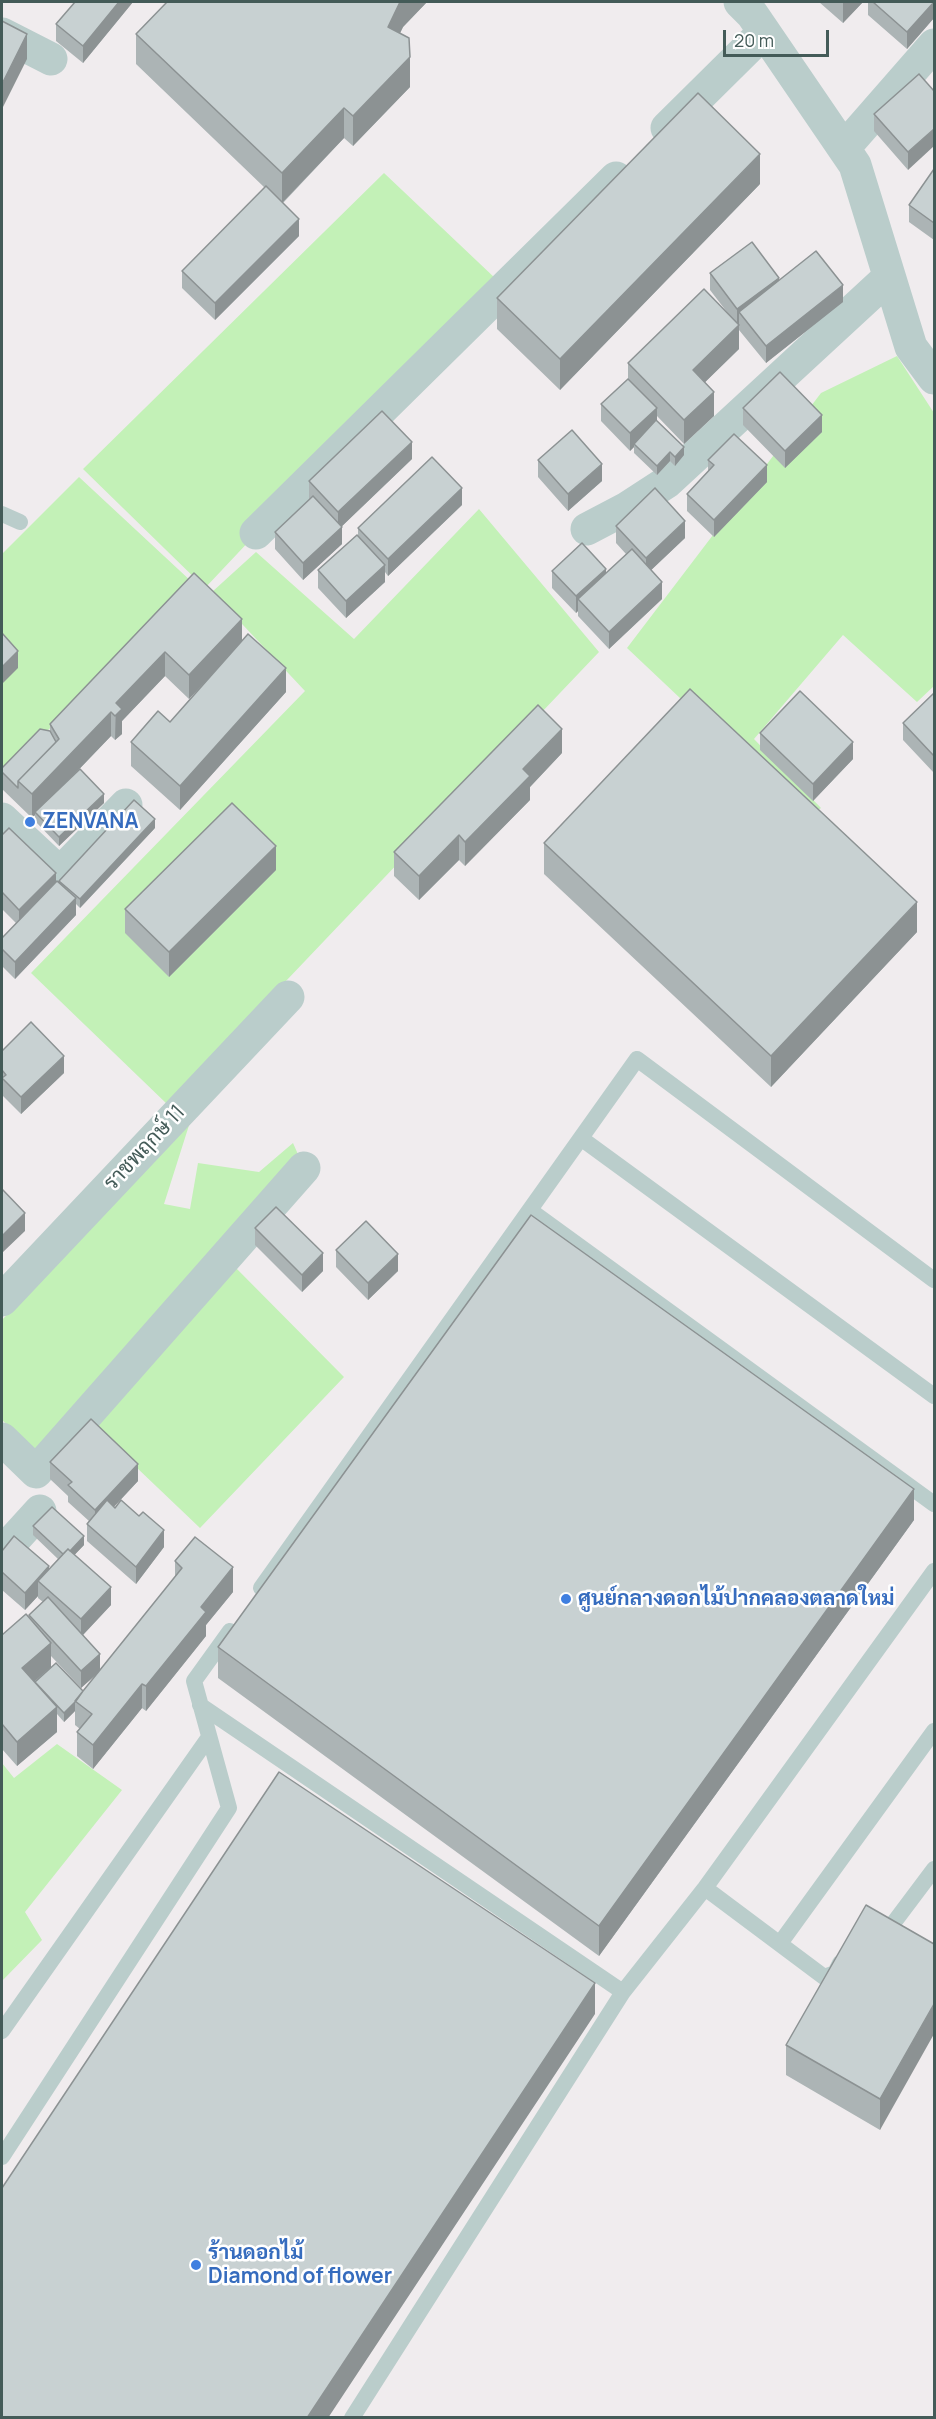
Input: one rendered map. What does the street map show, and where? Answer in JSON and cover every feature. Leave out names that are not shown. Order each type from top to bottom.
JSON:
[{"type":"street","points":[[255,533],[641,153],[755,12],[855,165],[911,347],[934,378]]},
{"type":"street","points":[[2,34],[51,59]]},
{"type":"street","points":[[844,148],[934,45]]},
{"type":"street","points":[[587,529],[627,508],[667,482],[888,278]]},
{"type":"street","points":[[2,819],[60,873],[126,805]]},
{"type":"street","name":"ราชพฤกษ์ 11","points":[[2,1300],[288,997]]},
{"type":"street","points":[[2,1439],[36,1472],[304,1168]]},
{"type":"street","points":[[2,1553],[40,1511]]},
{"type":"lane","points":[[2,514],[20,522]]},
{"type":"lane","points":[[2,2157],[229,1808],[194,1681],[531,1211],[637,1059],[934,1280]]},
{"type":"lane","points":[[582,1139],[934,1396]]},
{"type":"lane","points":[[531,1211],[934,1504]]},
{"type":"lane","points":[[352,2418],[623,1992],[705,1888],[934,1571]]},
{"type":"lane","points":[[200,1705],[623,1992]]},
{"type":"lane","points":[[781,1942],[934,1731]]},
{"type":"lane","points":[[2,2031],[209,1737]]},
{"type":"lane","points":[[862,1931],[868,1928],[882,1929],[892,1925],[934,1869]]},
{"type":"lane","points":[[705,1888],[781,1942],[824,1977],[835,1974],[851,1944]]},
{"type":"green space","points":[[384,173],[496,279],[205,588],[83,469]]},
{"type":"green space","points":[[897,356],[934,413],[934,686],[917,702],[843,635],[754,739],[821,808],[807,818],[627,648],[821,393]]},
{"type":"green space","points":[[79,477],[193,583],[2,777],[2,554]]},
{"type":"green space","points":[[479,509],[599,652],[168,1105],[31,973],[305,691],[212,592],[256,552],[354,639]]},
{"type":"green space","points":[[191,1119],[164,1204],[190,1209],[198,1163],[259,1172],[293,1143],[304,1168],[38,1452],[2,1420],[2,1320]]},
{"type":"green space","points":[[234,1266],[344,1377],[200,1528],[93,1426]]},
{"type":"green space","points":[[57,1744],[122,1790],[25,1912],[42,1940],[2,1981],[2,1763],[14,1778]]},
{"type":"building","points":[[75,2],[119,2],[83,46],[56,24]]},
{"type":"building","points":[[167,2],[400,2],[388,27],[409,38],[410,57],[353,116],[344,108],[282,173],[136,34]]},
{"type":"building","points":[[873,2],[934,2],[907,32]]},
{"type":"building","points":[[2,21],[27,34],[2,84]]},
{"type":"building","points":[[919,74],[934,91],[934,129],[908,152],[874,114]]},
{"type":"building","points":[[698,93],[760,154],[560,359],[497,298]]},
{"type":"building","points":[[934,169],[934,223],[909,205]]},
{"type":"building","points":[[266,186],[299,219],[215,303],[182,271]]},
{"type":"building","points":[[752,242],[779,278],[737,309],[710,273]]},
{"type":"building","points":[[816,251],[843,285],[766,346],[739,312]]},
{"type":"building","points":[[704,289],[739,325],[693,370],[714,392],[684,420],[628,363]]},
{"type":"building","points":[[780,372],[822,415],[785,451],[743,408]]},
{"type":"building","points":[[628,379],[657,408],[630,433],[601,404]]},
{"type":"building","points":[[382,411],[412,442],[338,512],[309,481]]},
{"type":"building","points":[[656,420],[684,447],[675,457],[670,452],[657,466],[634,444]]},
{"type":"building","points":[[572,430],[602,464],[568,494],[538,460]]},
{"type":"building","points":[[734,434],[767,465],[714,520],[687,494],[714,465],[708,460]]},
{"type":"building","points":[[432,457],[462,488],[388,559],[358,528]]},
{"type":"building","points":[[655,488],[685,521],[646,558],[616,526]]},
{"type":"building","points":[[313,496],[342,527],[303,563],[275,532]]},
{"type":"building","points":[[357,535],[385,565],[346,601],[318,570]]},
{"type":"building","points":[[582,543],[606,569],[576,596],[552,571]]},
{"type":"building","points":[[632,549],[662,582],[609,632],[578,599]]},
{"type":"building","points":[[194,573],[242,619],[189,675],[165,652],[116,703],[122,709],[115,716],[111,712],[32,794],[18,781],[59,739],[50,724]]},
{"type":"building","points":[[2,633],[18,651],[2,667]]},
{"type":"building","points":[[248,634],[286,668],[180,786],[131,742],[158,711],[170,722]]},
{"type":"building","points":[[690,689],[917,902],[771,1056],[544,843]]},
{"type":"building","points":[[800,691],[853,742],[813,784],[760,733]]},
{"type":"building","points":[[934,693],[934,756],[903,723]]},
{"type":"building","points":[[538,705],[562,729],[523,769],[530,776],[465,842],[459,835],[419,876],[394,852]]},
{"type":"building","points":[[40,729],[50,731],[56,742],[18,781],[18,788],[2,772],[2,768]]},
{"type":"building","points":[[80,769],[104,794],[59,837],[35,812]]},
{"type":"building","points":[[134,800],[155,819],[80,899],[59,881]]},
{"type":"building","points":[[232,803],[276,846],[169,952],[125,909]]},
{"type":"building","points":[[9,828],[56,873],[19,910],[2,892],[2,835]]},
{"type":"building","points":[[57,881],[76,898],[15,962],[2,949],[2,938]]},
{"type":"building","points":[[31,1022],[64,1056],[21,1097],[2,1078],[6,1075],[2,1070],[2,1051]]},
{"type":"building","points":[[2,1189],[25,1213],[2,1236]]},
{"type":"building","points":[[276,1207],[323,1253],[302,1275],[255,1228]]},
{"type":"building","name":"ศูนย์กลางดอกไม้ปากคลองตลาดใหม่","points":[[531,1215],[914,1489],[599,1926],[218,1647]]},
{"type":"building","points":[[366,1221],[398,1254],[368,1283],[336,1250]]},
{"type":"building","points":[[91,1419],[138,1464],[95,1510],[68,1485],[72,1482],[50,1462]]},
{"type":"building","points":[[107,1500],[115,1508],[121,1500],[139,1516],[143,1512],[164,1530],[136,1567],[87,1524]]},
{"type":"building","points":[[52,1507],[84,1536],[70,1551],[68,1549],[63,1554],[33,1526]]},
{"type":"building","points":[[14,1536],[49,1566],[25,1593],[2,1572],[2,1551]]},
{"type":"building","points":[[195,1537],[233,1567],[201,1607],[206,1612],[146,1686],[142,1684],[93,1745],[77,1732],[92,1714],[75,1701],[182,1568],[175,1561]]},
{"type":"building","points":[[68,1549],[111,1587],[81,1619],[38,1581]]},
{"type":"building","points":[[48,1597],[100,1654],[81,1671],[29,1615]]},
{"type":"building","points":[[26,1614],[51,1643],[22,1668],[57,1707],[17,1742],[2,1724],[2,1635]]},
{"type":"building","points":[[56,1663],[83,1691],[64,1713],[35,1682]]},
{"type":"building","points":[[279,1772],[595,1983],[307,2418],[2,2418],[2,2188]]},
{"type":"building","points":[[866,1905],[934,1944],[934,2004],[880,2099],[786,2045]]},
{"type":"place","name":"ZENVANA","points":[[30,822]]},
{"type":"place","name":"ศูนย์กลางดอกไม้ปากคลองตลาดใหม่","points":[[566,1599]]},
{"type":"place","name":"ร้านดอกไม้ Diamond of flower","points":[[196,2265]]}]
